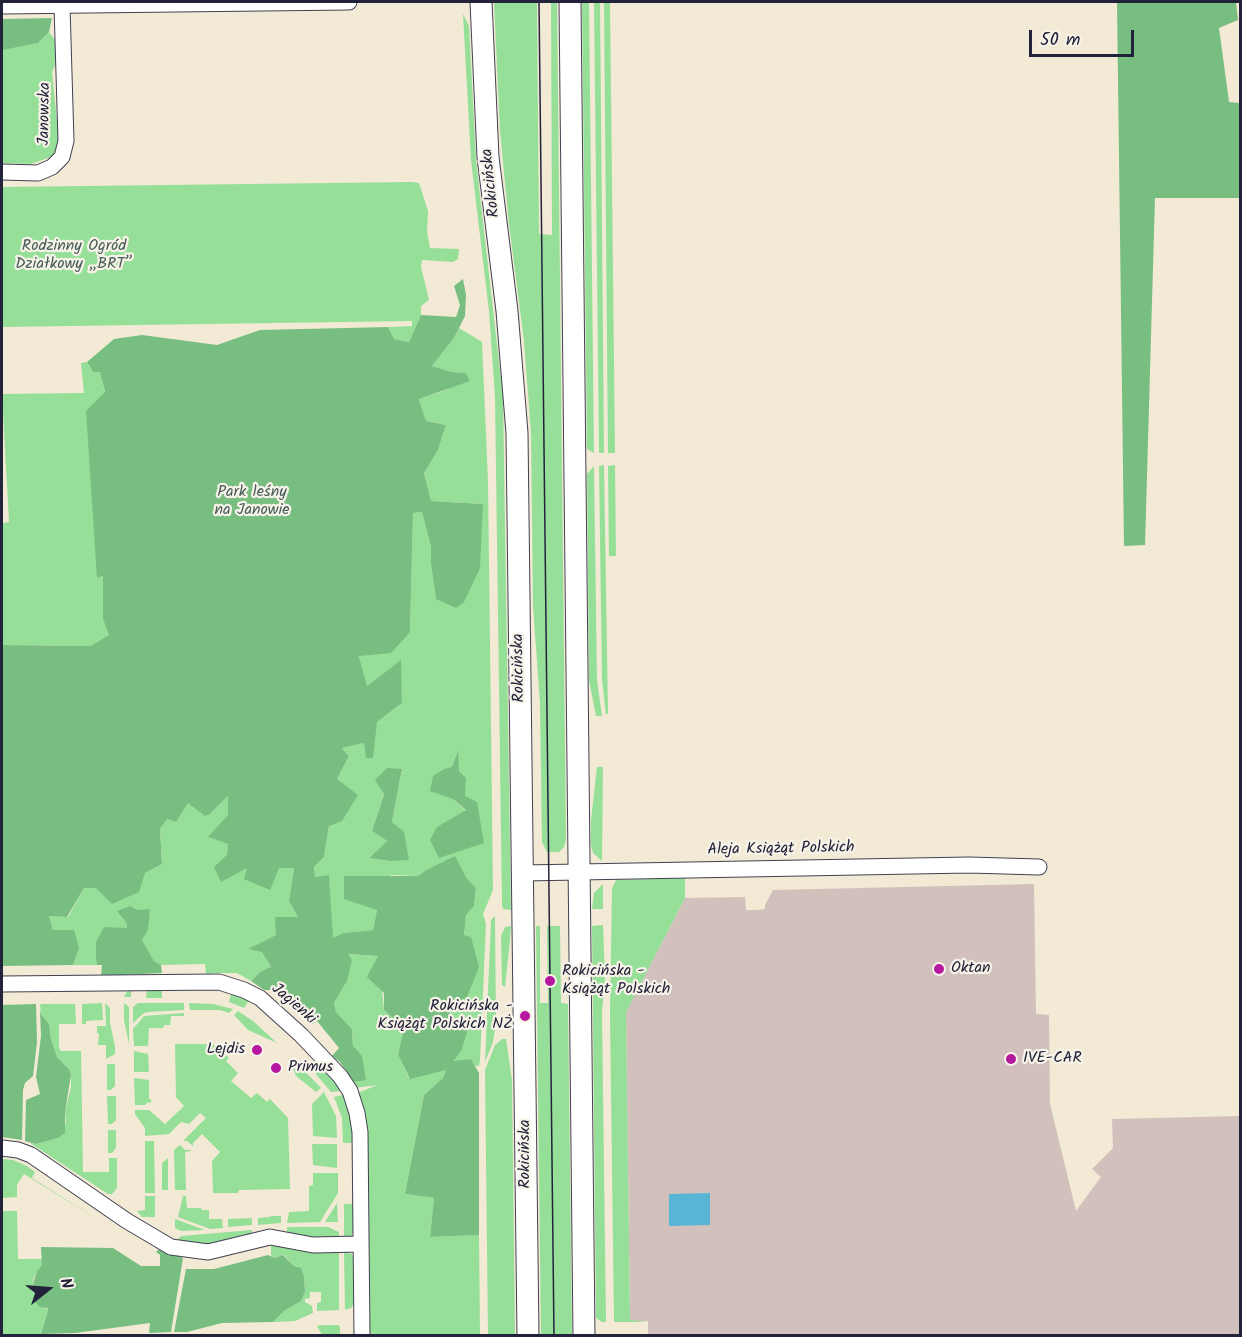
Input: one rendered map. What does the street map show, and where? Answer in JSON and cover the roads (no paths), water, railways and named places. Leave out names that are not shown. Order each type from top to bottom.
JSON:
[{"type":"main road","name":"Rokicińska","points":[[481,2],[488,157],[507,311],[517,433],[528,1335]]},
{"type":"main road","points":[[570,2],[584,1335]]},
{"type":"street","points":[[2,6],[349,2]]},
{"type":"street","name":"Janowska","points":[[2,172],[38,173],[52,167],[62,157],[66,141],[62,6]]},
{"type":"street","name":"Aleja Książąt Polskich","points":[[523,873],[969,865],[1039,867]]},
{"type":"street","name":"Jagienki","points":[[2,984],[212,982],[238,988],[260,998],[330,1065],[350,1091],[360,1132],[362,1335]]},
{"type":"street","points":[[2,1148],[18,1150],[31,1155],[127,1221],[171,1247],[215,1252],[270,1238],[313,1245],[360,1244]]},
{"type":"water","points":[[710,1193],[710,1225],[669,1226],[669,1194]]},
{"type":"tram line","points":[[539,2],[554,1336]]},
{"type":"place","name":"Oktan","points":[[939,969]]},
{"type":"place","name":"Rokicińska - Książąt Polskich","points":[[550,981]]},
{"type":"place","name":"Rokicińska - Książąt Polskich NŻ","points":[[525,1016]]},
{"type":"place","name":"Lejdis","points":[[257,1050]]},
{"type":"place","name":"IVE-CAR","points":[[1011,1059]]},
{"type":"place","name":"Primus","points":[[276,1068]]},
{"type":"park label","name":"Rodzinny Ogród Działkowy „BRT”","points":[[74,256]]},
{"type":"park label","name":"Park leśny na Janowie","points":[[252,502]]}]
